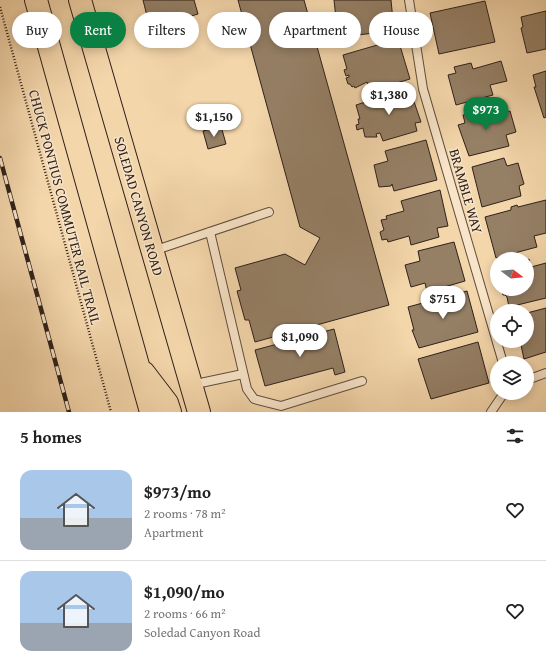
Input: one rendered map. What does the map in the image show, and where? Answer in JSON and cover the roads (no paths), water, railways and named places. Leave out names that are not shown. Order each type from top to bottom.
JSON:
[{"type":"main road","points":[[36,0],[136,363],[151,412]]},
{"type":"main road","name":"SOLEDAD CANYON ROAD","points":[[80,0],[199,412]]},
{"type":"main road","points":[[136,363],[167,403],[170,412]]},
{"type":"lane","name":"BRAMBLE WAY","points":[[409,0],[423,89],[501,356]]},
{"type":"lane","points":[[152,251],[269,212]]},
{"type":"lane","points":[[210,232],[243,374],[247,389],[254,399],[281,406],[362,381]]},
{"type":"lane","points":[[191,385],[243,374]]},
{"type":"lane","points":[[534,378],[546,374]]},
{"type":"lane","points":[[491,412],[499,400]]},
{"type":"railway","points":[[0,158],[69,412]]}]
